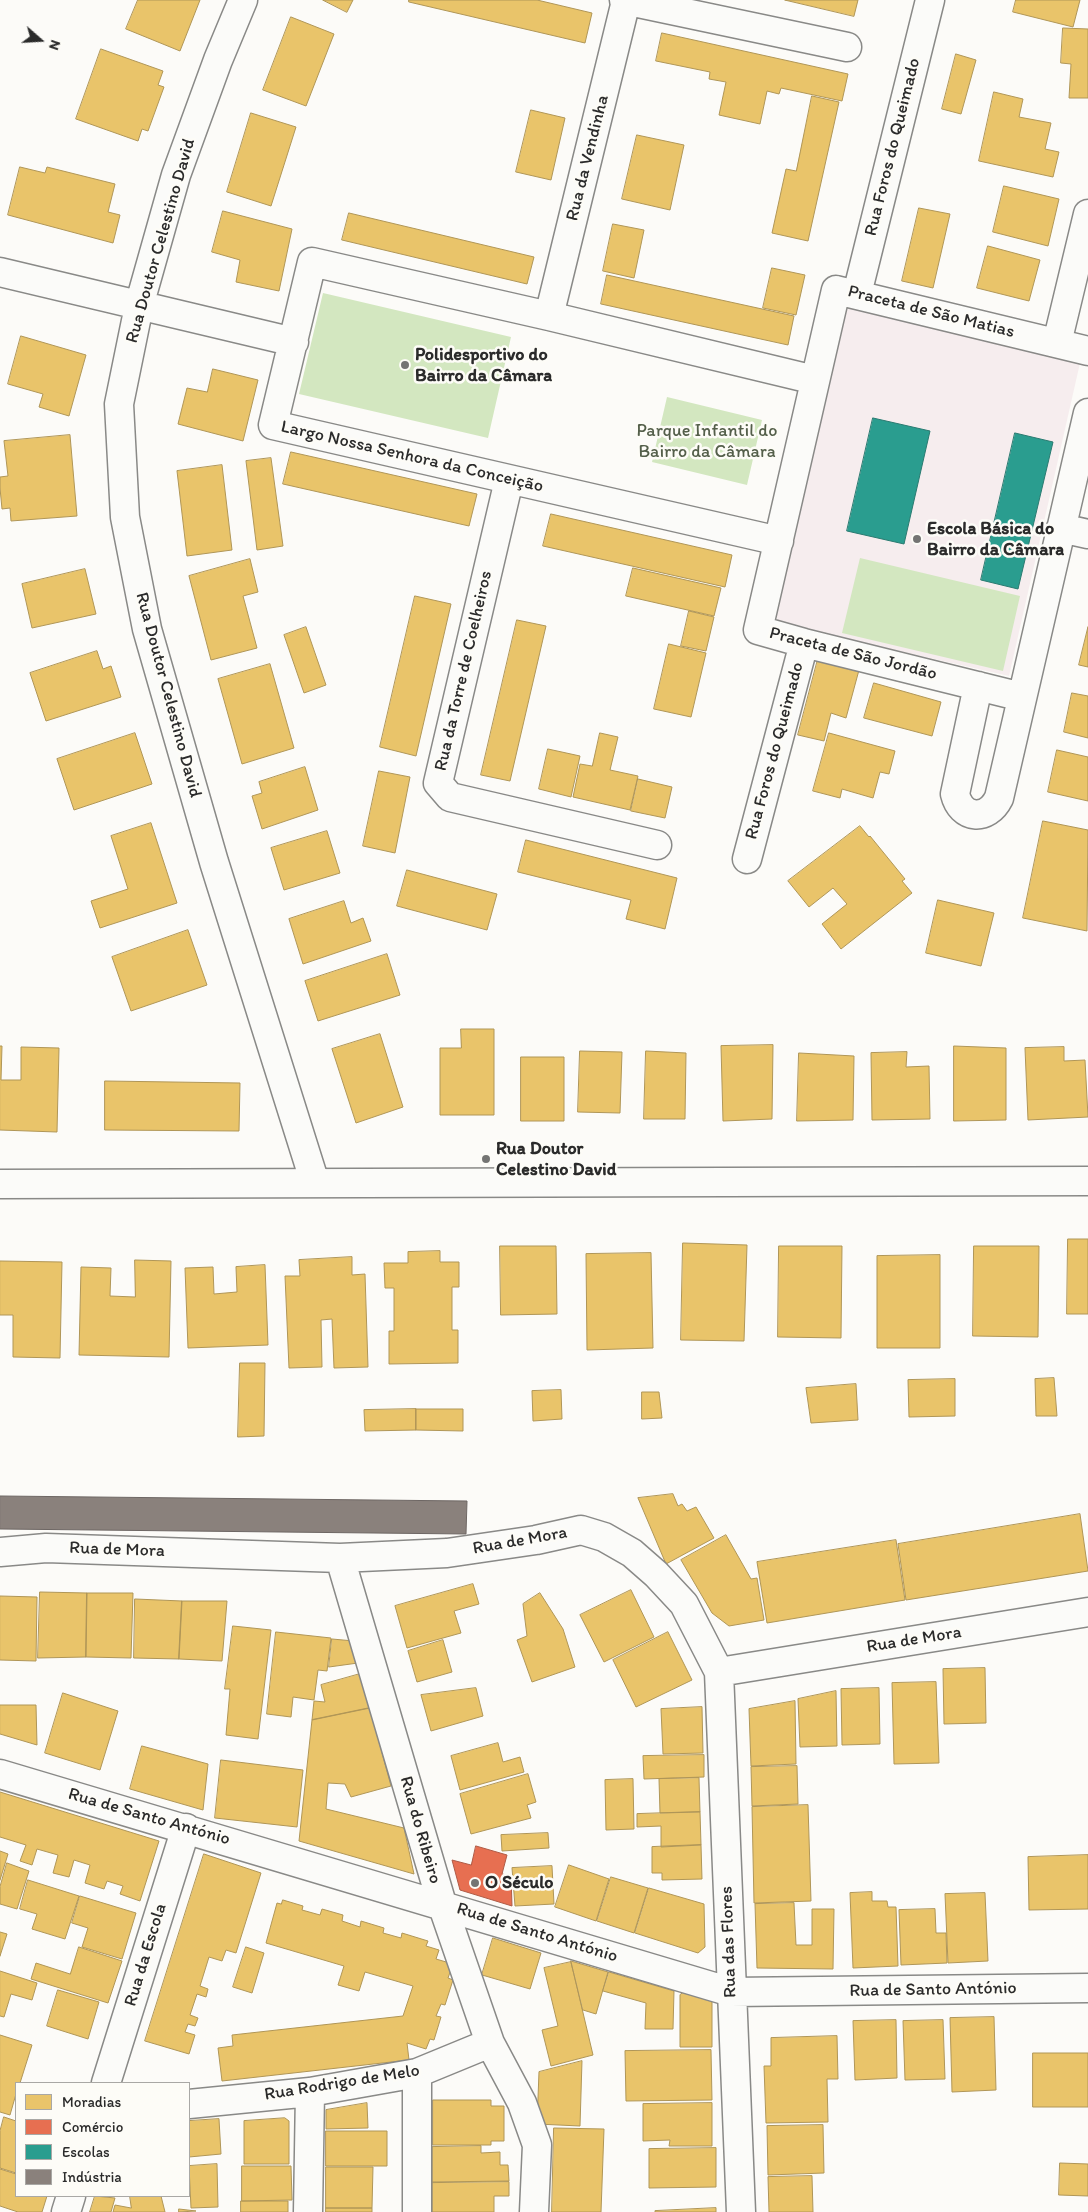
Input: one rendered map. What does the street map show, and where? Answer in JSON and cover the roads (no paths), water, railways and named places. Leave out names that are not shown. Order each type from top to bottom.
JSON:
[{"type":"street","name":"Rua Doutor Celestino David","points":[[243,0],[218,60],[176,175],[139,306],[119,404],[125,517],[147,629],[214,862],[315,1183]]},
{"type":"street","name":"Rua da Vendinha","points":[[549,316],[625,0],[693,7],[848,47]]},
{"type":"street","name":"Rua Foros do Queimado","points":[[857,294],[930,0]]},
{"type":"street","points":[[1057,343],[1088,214]]},
{"type":"street","name":"Largo Nossa Senhora da Conceição","points":[[779,541],[272,425],[294,342],[312,262],[549,316],[815,380]]},
{"type":"street","points":[[0,272],[294,342]]},
{"type":"street","name":"Praceta de São Matias","points":[[815,380],[836,290],[1088,351]]},
{"type":"street","points":[[779,541],[815,380]]},
{"type":"street","points":[[978,686],[955,794],[957,803],[972,814],[989,812],[999,798],[1088,413]]},
{"type":"street","name":"Rua da Torre de Coelheiros","points":[[509,480],[438,783],[450,797],[657,845]]},
{"type":"street","points":[[1061,528],[1088,534]]},
{"type":"street","name":"Praceta de São Jordão","points":[[779,541],[758,630],[1022,697]]},
{"type":"street","name":"Rua Foros do Queimado","points":[[747,859],[804,643]]},
{"type":"street","points":[[0,1184],[1088,1181]]},
{"type":"street","name":"Rua de Mora","points":[[0,1552],[46,1548],[340,1558],[447,1552],[536,1540],[581,1530],[604,1537],[625,1549],[656,1574],[684,1604],[719,1672],[1088,1612]]},
{"type":"street","name":"Rua do Ribeiro","points":[[340,1558],[442,1904],[490,2043],[522,2103],[537,2145],[534,2212]]},
{"type":"street","name":"Rua das Flores","points":[[719,1672],[741,2212]]},
{"type":"street","name":"Rua de Santo António","points":[[0,1774],[442,1904],[731,1992],[1088,1988]]},
{"type":"street","name":"Rua da Escola","points":[[106,2082],[186,1828]]},
{"type":"street","name":"Rua Rodrigo de Melo","points":[[190,2104],[310,2092],[417,2073],[490,2043]]},
{"type":"street","points":[[417,2073],[417,2212]]},
{"type":"street","points":[[308,2212],[310,2092]]},
{"type":"street","points":[[66,2212],[71,2197]]},
{"type":"place","name":"Polidesportivo do Bairro da Câmara","points":[[405,365]]},
{"type":"place","name":"Escola Básica do Bairro da Câmara","points":[[917,539]]},
{"type":"place","name":"Rua Doutor Celestino David","points":[[486,1159]]},
{"type":"place","name":"O Século","points":[[475,1883]]},
{"type":"park label","name":"Parque Infantil do Bairro da Câmara","points":[[707,441]]}]
